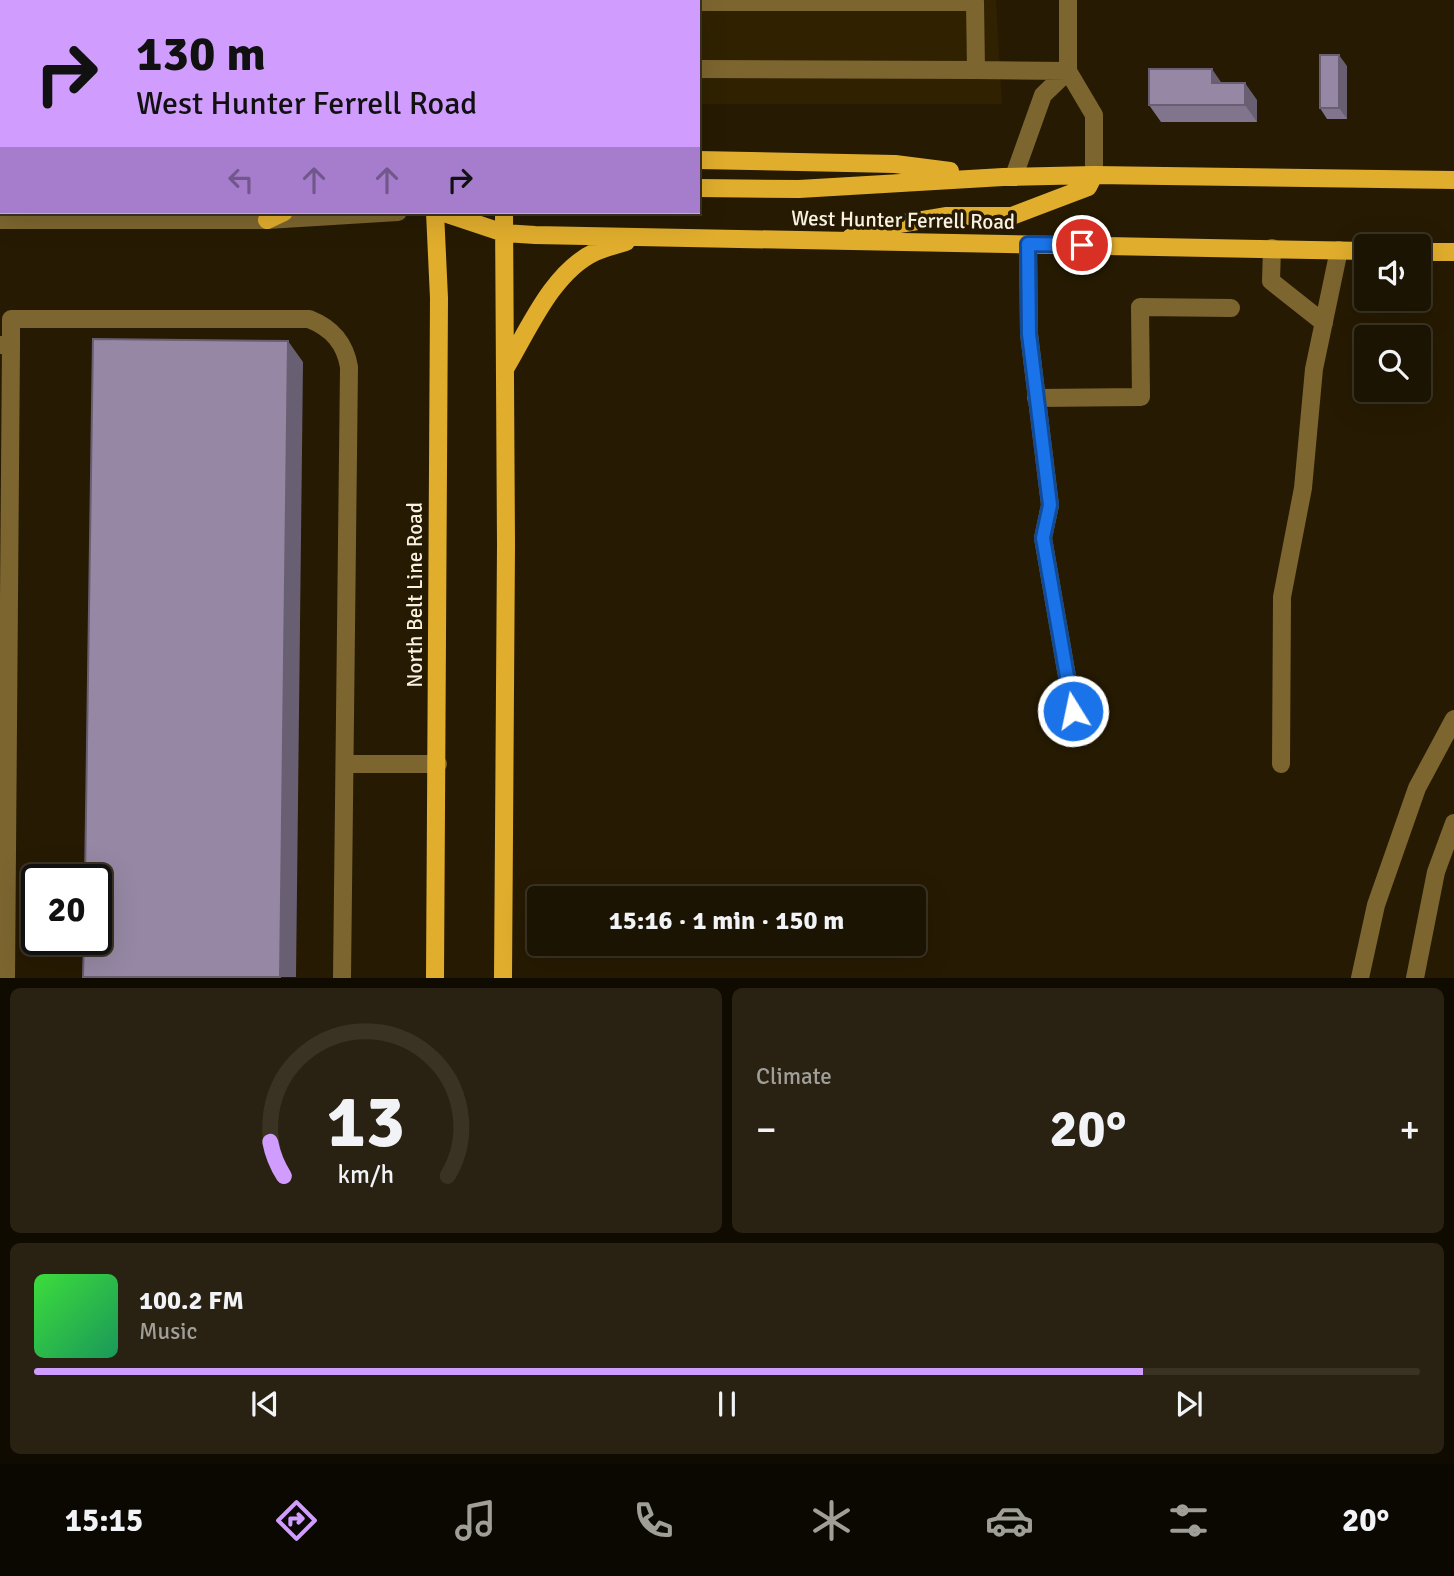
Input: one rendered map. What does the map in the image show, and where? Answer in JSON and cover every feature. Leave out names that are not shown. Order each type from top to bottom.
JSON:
[{"type":"main road","points":[[700,160],[895,164],[1008,176]]},
{"type":"main road","name":"West Hunter Ferrell Road","points":[[700,188],[799,189],[1008,176],[1094,175],[1454,180]]},
{"type":"main road","points":[[838,241],[887,226],[947,216],[1012,216],[1088,187],[1094,175]]},
{"type":"main road","points":[[267,219],[279,214]]},
{"type":"main road","name":"North Belt Line Road","points":[[435,214],[439,298],[435,978]]},
{"type":"main road","name":"West Hunter Ferrell Road","points":[[447,214],[504,233],[637,238],[1354,251]]},
{"type":"main road","points":[[503,978],[504,214]]},
{"type":"main road","points":[[505,369],[554,290],[573,268],[593,253],[637,238]]},
{"type":"main road","points":[[1431,252],[1454,252]]},
{"type":"street","points":[[1068,0],[1068,71],[1094,115],[1094,175]]},
{"type":"street","points":[[700,2],[975,2],[976,70]]},
{"type":"street","points":[[700,69],[1068,71]]},
{"type":"street","points":[[1008,176],[1043,95],[1068,71]]},
{"type":"street","points":[[0,220],[267,219],[361,214]]},
{"type":"street","points":[[1028,244],[1029,334],[1050,505],[1043,538],[1073,711]]},
{"type":"street","points":[[1272,248],[1271,281],[1324,323]]},
{"type":"street","points":[[1281,764],[1282,597],[1303,488],[1314,369],[1339,250]]},
{"type":"street","points":[[1036,398],[1141,397],[1140,307],[1231,308]]},
{"type":"street","points":[[6,978],[6,345],[11,319],[309,319],[323,325],[336,337],[347,351],[349,367],[342,978]]},
{"type":"street","points":[[1360,978],[1376,905],[1417,788],[1454,719]]},
{"type":"street","points":[[345,764],[438,764]]},
{"type":"street","points":[[1415,978],[1436,872],[1454,823]]},
{"type":"shaded area","points":[[700,0],[996,0],[1002,104],[700,104]]},
{"type":"building","points":[[1320,55],[1339,55],[1339,108],[1320,108]]},
{"type":"building","points":[[1149,69],[1212,69],[1212,83],[1245,83],[1245,105],[1149,105]]},
{"type":"building","points":[[93,339],[288,341],[280,977],[83,977],[84,955],[112,955],[112,864],[85,864]]},
{"type":"route","points":[[1073,711],[1043,538],[1050,505],[1029,334],[1028,244],[1082,245]]}]
